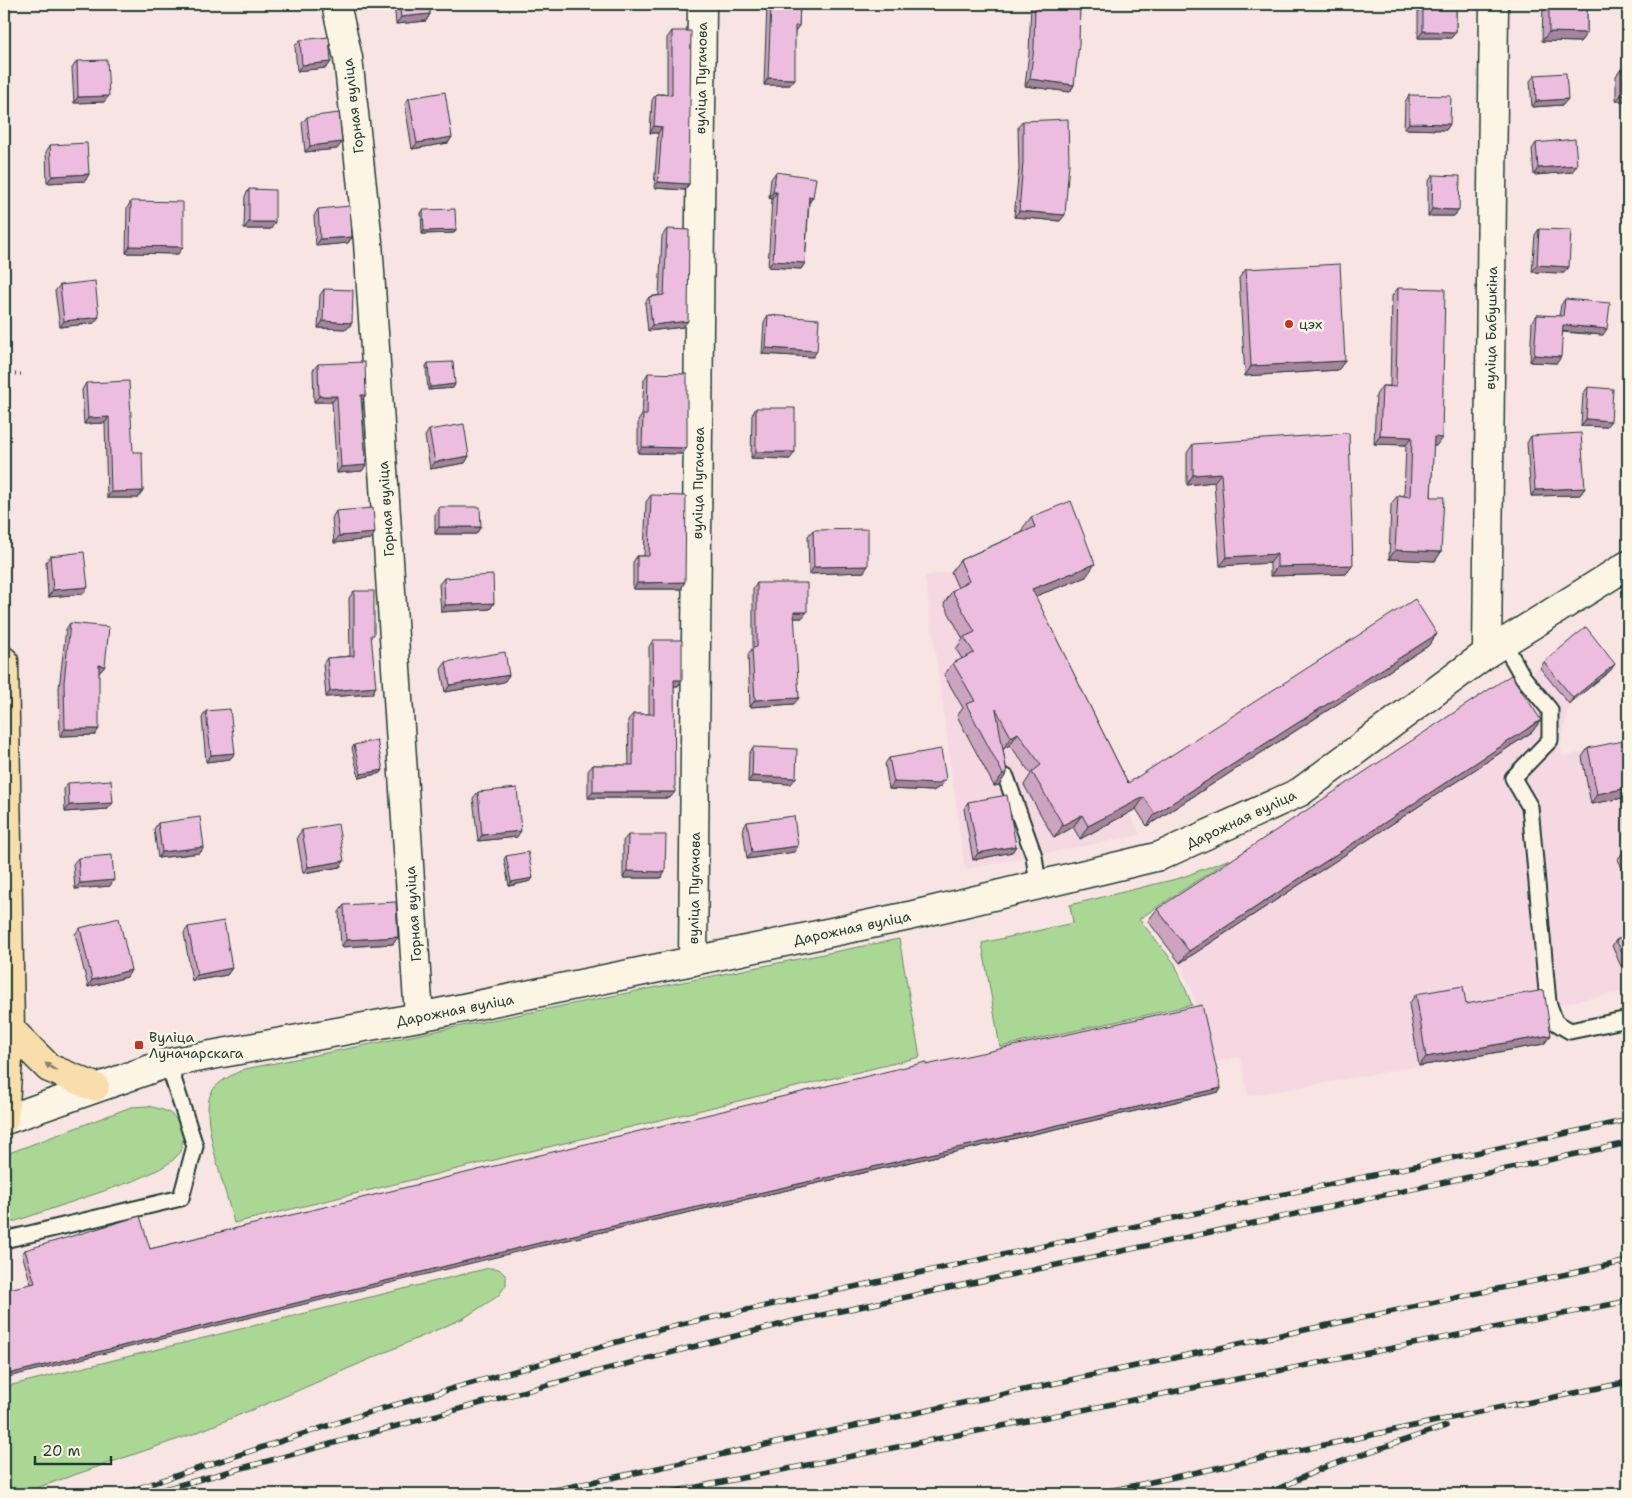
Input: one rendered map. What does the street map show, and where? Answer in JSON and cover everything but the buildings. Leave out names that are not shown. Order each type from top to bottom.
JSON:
[{"type":"main road","points":[[4,661],[10,1029],[4,1120]]},
{"type":"main road","points":[[10,1029],[49,1068],[95,1087]]},
{"type":"street","name":"Горная вуліца","points":[[336,4],[348,58],[368,242],[419,1017]]},
{"type":"street","name":"вуліца Пугачова","points":[[693,961],[702,4]]},
{"type":"street","name":"вуліца Бабушкіна","points":[[1494,4],[1495,647]]},
{"type":"street","name":"Дарожная вуліца","points":[[4,1120],[95,1087],[168,1064],[419,1017],[909,916],[1160,856],[1300,792],[1495,647],[1628,565]]},
{"type":"lane","points":[[1495,647],[1550,710],[1550,740],[1513,778],[1530,807],[1548,1002],[1555,1022],[1570,1031],[1628,1018]]},
{"type":"lane","points":[[1006,777],[1034,856],[1038,885]]},
{"type":"lane","points":[[4,1240],[181,1198],[195,1146],[168,1064]]},
{"type":"path","points":[[15,374],[23,374]]},
{"type":"shaded area","points":[[998,551],[1140,835],[965,869],[925,576],[951,572]]},
{"type":"shaded area","points":[[1581,634],[1611,670],[1569,704],[1560,747],[1563,757],[1628,740],[1628,991],[1560,1004],[1538,1004],[1544,1044],[1248,1096],[1240,1057],[4,1293],[923,1065],[946,1064],[1199,1008],[1180,963],[1148,921],[1502,687],[1540,668]]},
{"type":"green space","points":[[1230,859],[1139,919],[1175,964],[1192,1005],[1000,1047],[982,943],[1073,923],[1070,905],[1180,878]]},
{"type":"green space","points":[[899,939],[920,1057],[234,1223],[211,1138],[208,1105],[211,1093],[217,1085],[226,1078],[245,1069]]},
{"type":"green space","points":[[149,1106],[168,1112],[181,1128],[183,1134],[182,1147],[174,1159],[161,1168],[136,1180],[4,1225],[4,1155],[131,1107]]},
{"type":"green space","points":[[489,1268],[499,1269],[506,1276],[506,1285],[498,1296],[464,1318],[193,1434],[19,1494],[4,1494],[4,1387]]},
{"type":"railway","points":[[120,1494],[370,1412],[677,1325],[1628,1120]]},
{"type":"railway","points":[[146,1494],[607,1369],[794,1321],[1628,1143]]},
{"type":"railway","points":[[536,1494],[1628,1261]]},
{"type":"railway","points":[[662,1494],[1628,1301]]},
{"type":"railway","points":[[1516,1405],[1628,1382]]},
{"type":"railway","points":[[1095,1494],[1521,1403]]},
{"type":"railway","points":[[1267,1494],[1325,1467],[1446,1426]]},
{"type":"place","name":"цэх","points":[[1289,324]]},
{"type":"place","name":"Вуліца Луначарскага","points":[[139,1045]]}]
